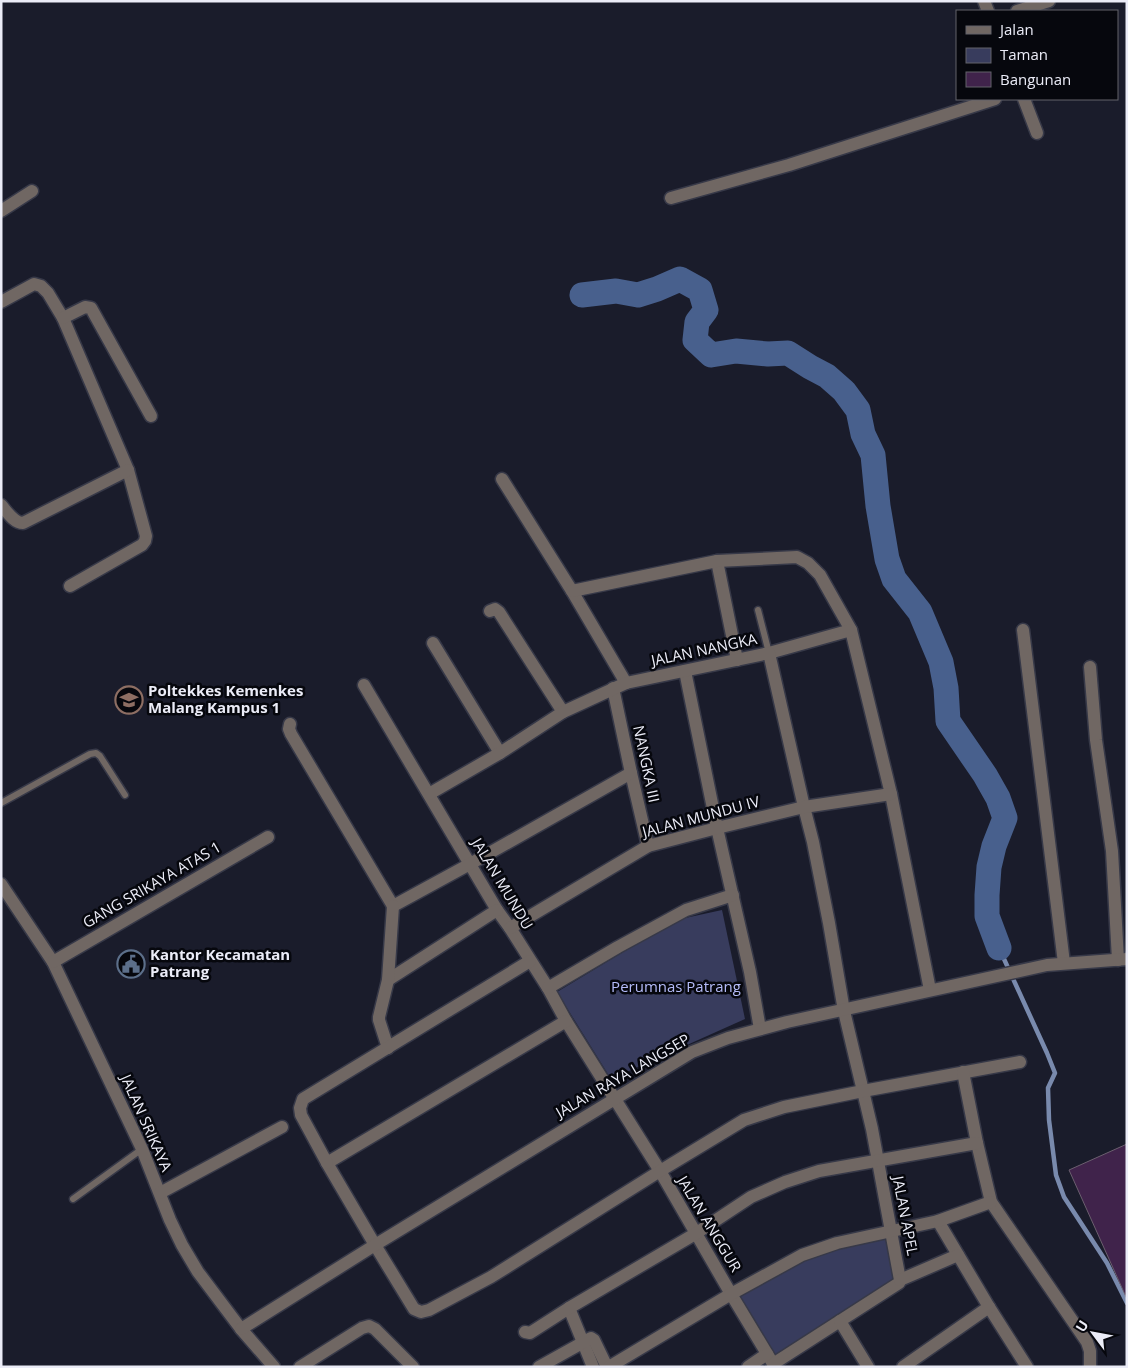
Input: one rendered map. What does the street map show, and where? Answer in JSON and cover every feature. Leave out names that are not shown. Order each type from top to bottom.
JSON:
[{"type":"street","points":[[1021,10],[1049,1]]},
{"type":"street","points":[[671,198],[788,165],[992,100]]},
{"type":"street","points":[[1024,100],[1038,134]]},
{"type":"street","points":[[1,211],[32,191]]},
{"type":"street","points":[[1,302],[34,284],[41,286],[48,293],[63,318],[128,470],[146,536],[142,545],[70,586]]},
{"type":"street","points":[[63,318],[85,307],[91,308],[151,416]]},
{"type":"street","points":[[1,505],[20,524],[128,470]]},
{"type":"street","points":[[502,479],[572,591],[626,683]]},
{"type":"street","points":[[572,591],[717,561],[797,557],[808,563],[820,575],[850,630],[890,794],[930,990]]},
{"type":"street","points":[[717,561],[737,660]]},
{"type":"street","points":[[490,610],[494,609],[499,612],[562,712]]},
{"type":"street","points":[[769,653],[850,630]]},
{"type":"street","points":[[1023,630],[1064,963]]},
{"type":"street","points":[[433,644],[500,753]]},
{"type":"street","name":"JALAN NANGKA","points":[[430,794],[500,753],[562,712],[626,683],[769,653],[813,842],[844,1010]]},
{"type":"street","points":[[1090,667],[1096,740],[1112,851],[1122,960]]},
{"type":"street","points":[[685,671],[717,828],[750,972],[760,1029]]},
{"type":"street","name":"JALAN MUNDU","points":[[364,685],[497,910],[548,988],[566,1021],[615,1098]]},
{"type":"street","name":"NANGKA III","points":[[614,688],[648,846]]},
{"type":"street","points":[[290,724],[291,734],[393,906],[388,980],[379,1020],[388,1048]]},
{"type":"street","points":[[393,906],[631,774]]},
{"type":"street","name":"JALAN MUNDU IV","points":[[510,928],[648,846],[804,807],[890,794]]},
{"type":"street","name":"GANG SRIKAYA ATAS 1","points":[[52,962],[268,837]]},
{"type":"street","name":"JALAN SRIKAYA","points":[[1,884],[52,962],[142,1149],[182,1245],[198,1272],[241,1329],[274,1367]]},
{"type":"street","points":[[548,988],[686,910],[733,895]]},
{"type":"street","points":[[388,980],[497,910]]},
{"type":"street","name":"JALAN RAYA LANGSEP","points":[[241,1329],[374,1245],[692,1052],[728,1038],[760,1029],[1037,967],[1064,963],[1122,960]]},
{"type":"street","points":[[530,961],[303,1099],[300,1108],[301,1115],[374,1245],[414,1309],[421,1312],[429,1310],[490,1277],[744,1120],[784,1107],[863,1090],[1020,1062]]},
{"type":"street","name":"JALAN APEL","points":[[844,1010],[878,1160],[900,1280]]},
{"type":"street","points":[[327,1163],[566,1021]]},
{"type":"street","points":[[963,1072],[991,1202],[1087,1342],[1090,1351],[1090,1367]]},
{"type":"street","name":"JALAN ANGGUR","points":[[615,1098],[772,1362]]},
{"type":"street","points":[[160,1193],[282,1128]]},
{"type":"street","points":[[525,1332],[530,1333],[695,1234],[751,1197],[785,1182],[819,1171],[977,1143]]},
{"type":"street","points":[[539,1367],[591,1338],[608,1367],[731,1294],[802,1255],[837,1243],[938,1221],[991,1202]]},
{"type":"street","points":[[938,1221],[1024,1366]]},
{"type":"street","points":[[748,1367],[772,1362],[840,1321],[900,1280],[958,1255]]},
{"type":"street","points":[[903,1367],[989,1307]]},
{"type":"street","points":[[569,1308],[593,1367]]},
{"type":"street","points":[[840,1321],[868,1367]]},
{"type":"street","points":[[300,1367],[368,1326],[375,1329],[413,1367]]},
{"type":"lane","points":[[758,610],[769,653]]},
{"type":"lane","points":[[1,803],[90,754],[96,753],[100,756],[126,795]]},
{"type":"lane","points":[[73,1199],[142,1149]]},
{"type":"green space","name":"Perumnas Patrang","points":[[722,910],[745,1019],[611,1079],[557,992],[676,920]]},
{"type":"green space","points":[[891,1232],[899,1282],[774,1363],[732,1294],[804,1255]]},
{"type":"building","points":[[1127,1144],[1127,1299],[1069,1170]]},
{"type":"waterway","points":[[582,295],[616,291],[638,295],[680,279],[700,290],[706,310],[697,322],[695,340],[711,355],[736,351],[768,354],[788,353],[827,376],[844,391],[858,410],[863,434],[873,455],[878,506],[887,559],[894,579],[920,612],[941,662],[946,688],[948,721],[985,775],[998,798],[1005,818],[994,846],[989,867],[987,895],[987,916],[999,948]]},
{"type":"waterway","points":[[999,948],[1055,1073],[1048,1088],[1049,1120],[1056,1175],[1064,1197],[1107,1263],[1127,1303]]},
{"type":"place","name":"Poltekkes Kemenkes Malang Kampus 1","points":[[129,700]]},
{"type":"place","name":"Kantor Kecamatan Patrang","points":[[131,964]]}]
